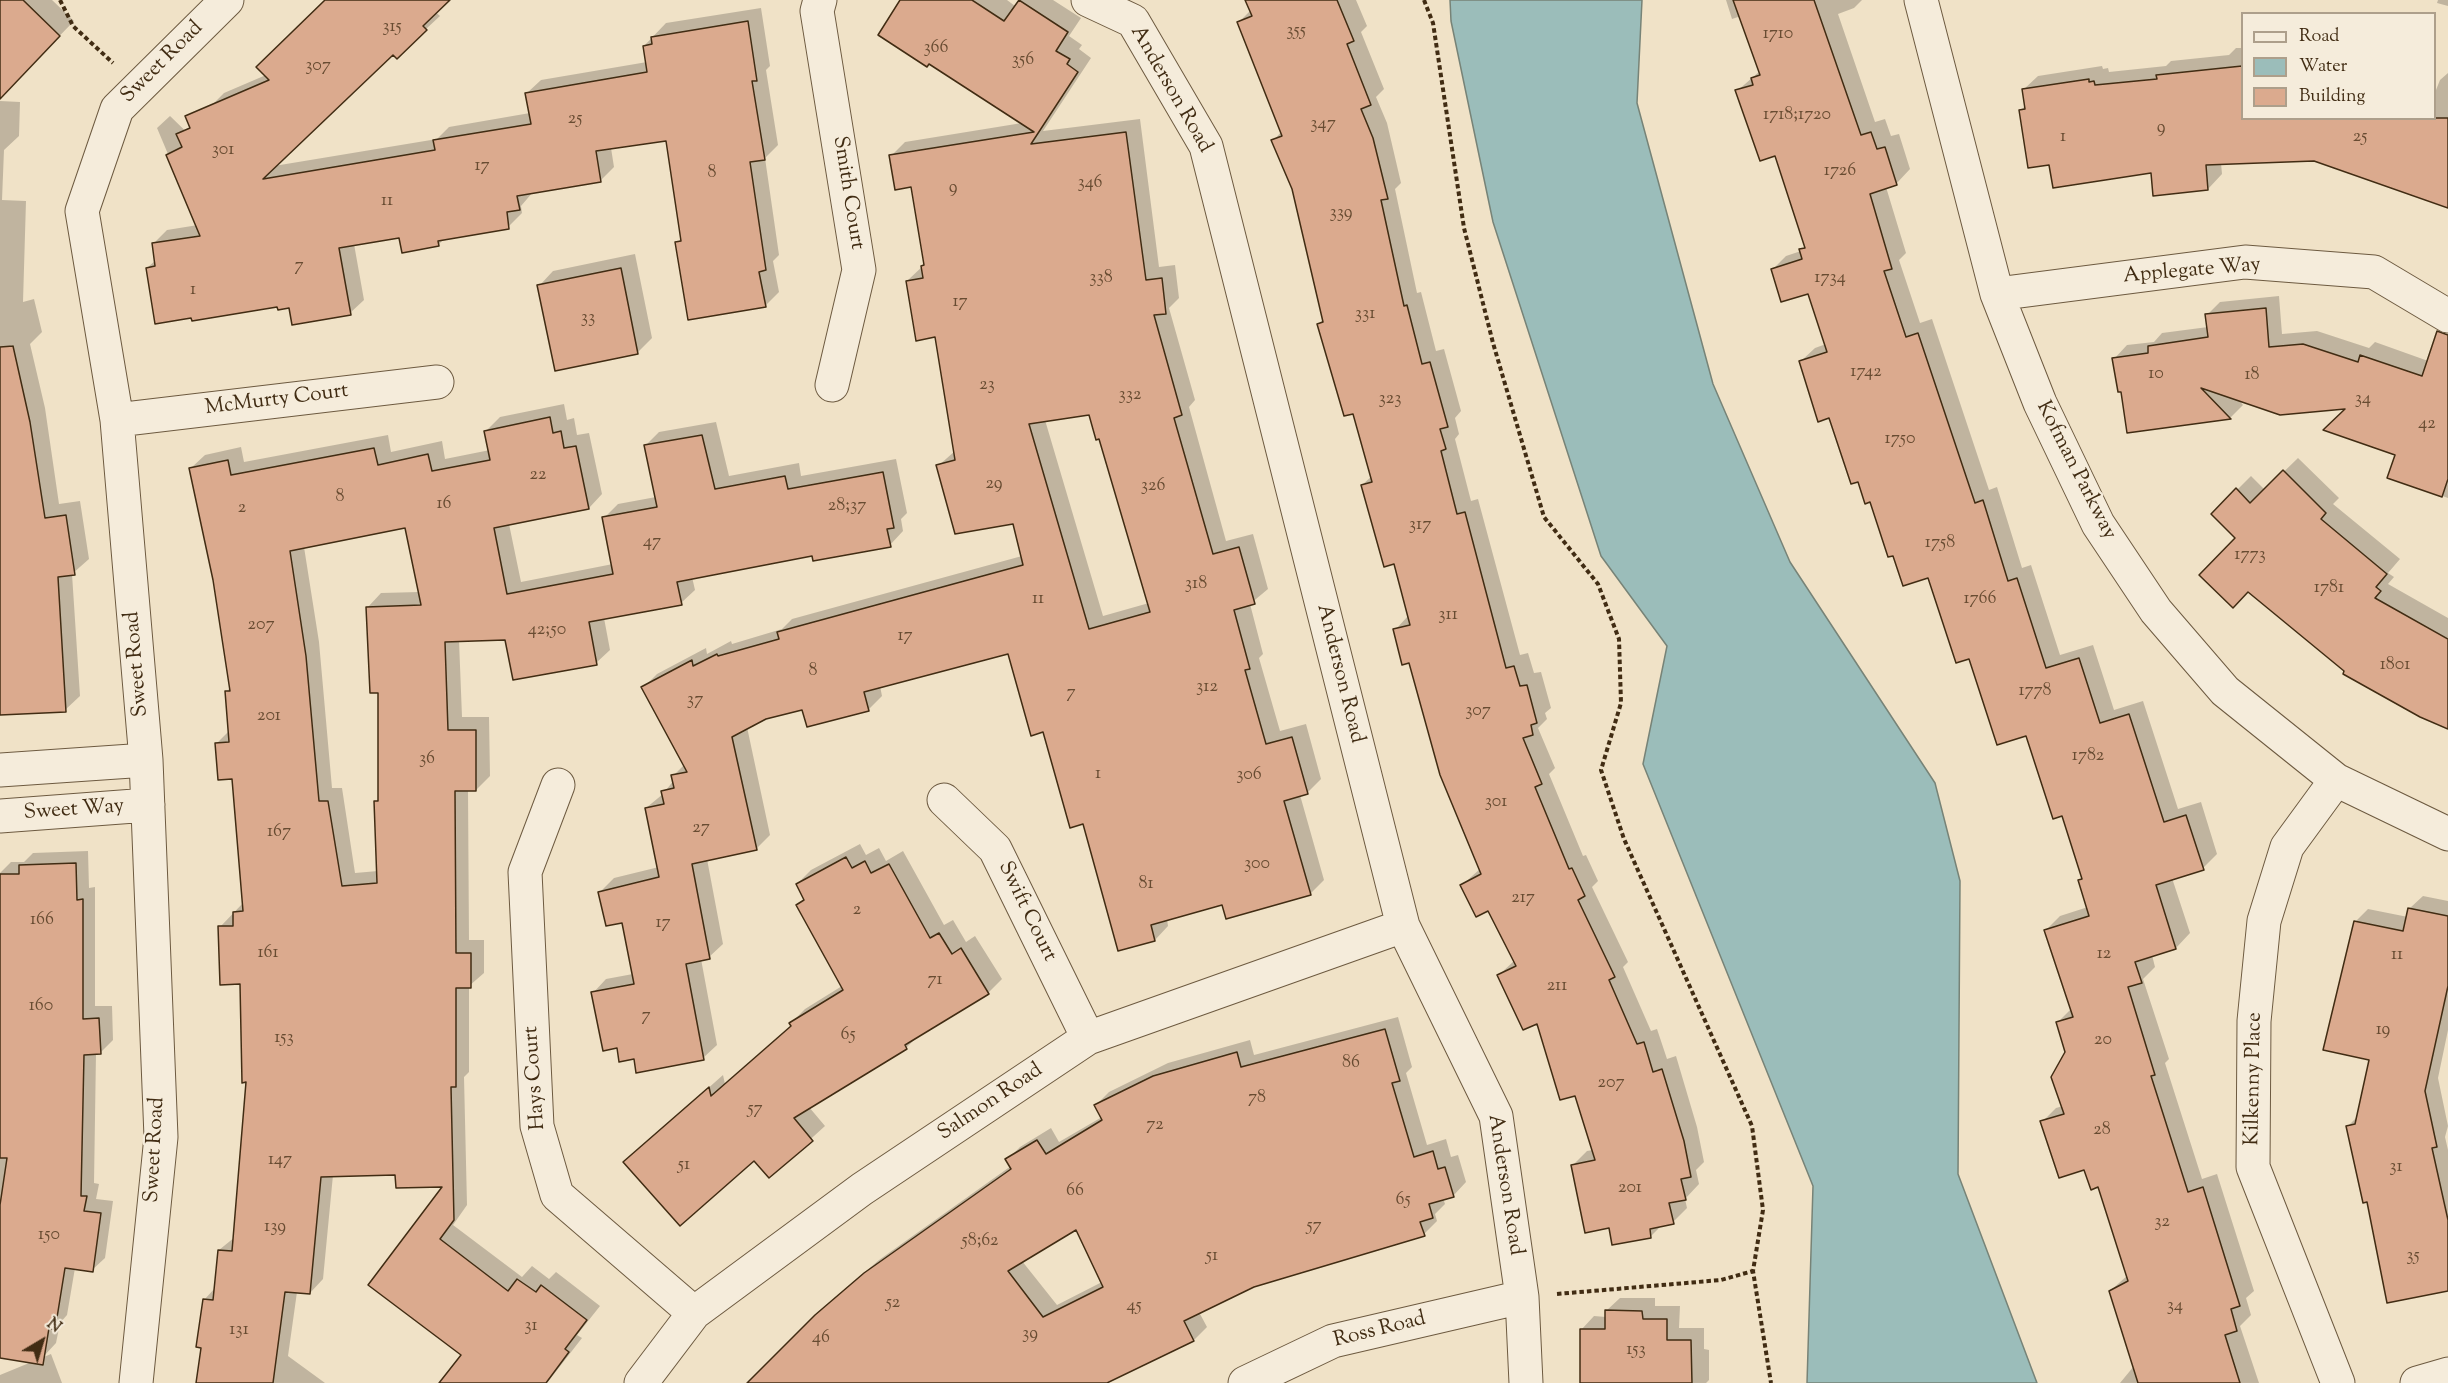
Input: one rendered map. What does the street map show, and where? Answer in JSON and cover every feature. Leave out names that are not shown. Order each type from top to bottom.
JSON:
[{"type":"street","name":"Sweet Road","points":[[136,1383],[161,1137],[146,760],[117,420],[82,211],[117,109],[227,0]]},
{"type":"street","name":"Smith Court","points":[[820,0],[817,11],[859,270],[832,385]]},
{"type":"street","name":"Anderson Road","points":[[1088,0],[1133,21],[1206,146],[1403,926],[1496,1116],[1521,1297],[1526,1383]]},
{"type":"street","name":"Kofman Parkway","points":[[1920,0],[1997,294],[2040,403],[2098,524],[2156,611],[2225,691],[2336,780],[2448,834]]},
{"type":"street","name":"Applegate Way","points":[[1997,294],[2245,262],[2374,272],[2448,316]]},
{"type":"street","name":"McMurty Court","points":[[117,420],[437,382]]},
{"type":"street","points":[[0,770],[146,760]]},
{"type":"street","name":"Kilkenny Place","points":[[2336,780],[2287,847],[2264,921],[2254,1021],[2253,1167],[2338,1383]]},
{"type":"street","name":"Hays Court","points":[[558,785],[525,872],[537,1126],[557,1195],[694,1313]]},
{"type":"street","name":"Swift Court","points":[[944,800],[995,849],[1088,1038]]},
{"type":"street","name":"Sweet Way","points":[[0,816],[148,805]]},
{"type":"street","name":"Salmon Road","points":[[641,1383],[694,1313],[862,1189],[1088,1038],[1403,926]]},
{"type":"street","name":"Ross Road","points":[[1245,1383],[1333,1341],[1521,1297]]},
{"type":"street","points":[[2417,1383],[2448,1374]]},
{"type":"path","points":[[60,0],[73,26],[137,88]]},
{"type":"path","points":[[1424,0],[1433,23],[1464,228],[1493,343],[1544,517],[1598,584],[1619,639],[1621,704],[1601,770],[1624,839],[1752,1126],[1763,1210],[1753,1271],[1771,1383]]},
{"type":"path","points":[[1521,1297],[1721,1280],[1753,1271]]},
{"type":"water","points":[[1450,0],[1642,0],[1637,103],[1713,384],[1790,562],[1935,783],[1960,881],[1958,1174],[2037,1383],[1807,1383],[1813,1186],[1643,764],[1667,646],[1601,556],[1493,222],[1451,21]]},
{"type":"building","points":[[0,0],[23,0],[60,36],[0,99]]},
{"type":"building","points":[[325,0],[450,0],[423,26],[427,30],[397,59],[393,55],[263,179],[435,150],[433,140],[531,124],[525,93],[647,72],[643,46],[652,44],[651,37],[748,21],[757,81],[752,81],[765,160],[750,162],[766,270],[759,272],[766,307],[688,320],[675,242],[681,241],[666,141],[596,151],[601,182],[517,196],[520,210],[507,212],[509,229],[438,241],[439,246],[402,253],[399,238],[339,248],[351,315],[292,325],[289,308],[278,310],[277,307],[192,321],[191,318],[155,324],[146,268],[155,266],[152,243],[200,236],[166,155],[182,147],[176,134],[190,128],[185,116],[269,80],[256,67]]},
{"type":"building","points":[[900,0],[972,0],[1004,21],[1019,0],[1068,32],[1056,51],[1070,59],[1067,64],[1078,72],[1031,144],[1126,132],[1146,280],[1162,278],[1166,314],[1154,315],[1182,415],[1174,418],[1213,554],[1239,547],[1255,604],[1234,610],[1250,669],[1245,670],[1266,744],[1292,737],[1308,794],[1284,801],[1311,895],[1226,919],[1222,905],[1151,925],[1155,941],[1118,951],[1083,824],[1070,828],[1043,732],[1031,736],[1008,654],[864,692],[869,711],[807,727],[802,710],[766,719],[732,737],[757,850],[692,864],[710,959],[686,964],[704,1060],[636,1073],[634,1059],[619,1062],[617,1048],[603,1051],[591,992],[634,984],[622,923],[606,926],[598,892],[659,877],[645,808],[664,804],[661,791],[674,788],[671,775],[687,772],[641,687],[692,660],[693,666],[717,654],[718,656],[779,639],[777,632],[1023,565],[1013,524],[955,534],[936,465],[955,460],[935,337],[916,341],[906,281],[923,278],[921,266],[924,265],[911,187],[895,190],[889,155],[1034,132],[929,64],[927,67],[878,35]],"holes":[[[1089,415],[1096,440],[1099,439],[1150,612],[1089,629],[1029,424]]]},
{"type":"building","points":[[1245,0],[1337,0],[1354,41],[1347,44],[1371,105],[1361,109],[1373,138],[1388,199],[1381,200],[1404,306],[1407,305],[1422,364],[1430,362],[1448,427],[1440,429],[1446,449],[1441,451],[1457,514],[1465,512],[1506,668],[1514,666],[1520,686],[1527,685],[1537,723],[1531,725],[1533,735],[1523,738],[1542,784],[1535,787],[1569,869],[1572,868],[1585,896],[1578,900],[1615,977],[1609,980],[1637,1044],[1644,1042],[1653,1072],[1662,1069],[1684,1141],[1691,1177],[1681,1179],[1686,1200],[1669,1203],[1674,1224],[1650,1229],[1651,1238],[1612,1245],[1609,1228],[1585,1233],[1571,1165],[1595,1160],[1575,1096],[1560,1100],[1537,1024],[1523,1030],[1497,975],[1516,966],[1488,911],[1476,917],[1460,885],[1481,874],[1440,775],[1409,663],[1402,665],[1393,629],[1410,625],[1394,564],[1384,567],[1361,485],[1372,482],[1353,414],[1344,416],[1317,324],[1323,322],[1292,189],[1271,140],[1282,136],[1237,22],[1252,16]]},
{"type":"building","points":[[1733,0],[1814,0],[1861,135],[1871,132],[1877,149],[1885,147],[1897,185],[1870,194],[1892,269],[1884,271],[1906,337],[1918,333],[1975,503],[1983,500],[2008,581],[2017,578],[2046,668],[2079,658],[2100,723],[2129,714],[2164,822],[2186,815],[2204,870],[2156,885],[2176,949],[2135,962],[2142,983],[2128,987],[2155,1075],[2151,1076],[2188,1192],[2203,1187],[2240,1306],[2231,1309],[2237,1331],[2225,1335],[2240,1383],[2138,1383],[2109,1291],[2128,1281],[2098,1187],[2091,1190],[2084,1170],[2059,1178],[2040,1121],[2064,1114],[2051,1077],[2065,1052],[2056,1022],[2073,1017],[2044,930],[2089,916],[2078,880],[2082,879],[2062,816],[2053,819],[2026,736],[1997,745],[1969,659],[1956,663],[1928,578],[1903,586],[1893,556],[1888,557],[1870,502],[1865,504],[1858,482],[1851,484],[1829,418],[1818,422],[1799,361],[1827,352],[1808,294],[1781,302],[1771,269],[1802,259],[1799,249],[1805,248],[1775,156],[1760,161],[1735,90],[1753,85],[1751,78],[1760,75]]},
{"type":"building","points":[[2241,66],[2241,120],[2436,120],[2436,118],[2448,118],[2448,208],[2314,161],[2206,165],[2208,190],[2153,196],[2151,173],[2053,188],[2049,165],[2028,168],[2019,110],[2025,109],[2022,89],[2089,79],[2089,82],[2094,81],[2095,85],[2157,79],[2156,75]]},
{"type":"building","points":[[621,268],[638,354],[555,371],[537,285]]},
{"type":"building","points":[[2266,308],[2269,347],[2303,344],[2358,362],[2360,355],[2422,376],[2437,331],[2448,335],[2448,479],[2442,497],[2387,478],[2395,455],[2323,430],[2345,409],[2280,415],[2201,388],[2231,419],[2127,433],[2121,392],[2118,392],[2112,358],[2148,353],[2148,346],[2208,337],[2205,314]]},
{"type":"building","points":[[13,346],[30,422],[45,518],[66,515],[75,575],[58,577],[66,712],[0,715],[0,347]]},
{"type":"building","points":[[550,417],[553,433],[561,431],[564,448],[576,446],[589,509],[494,528],[507,594],[613,574],[602,517],[657,507],[644,445],[702,435],[715,489],[785,476],[788,489],[883,472],[894,528],[887,529],[891,547],[813,561],[812,556],[677,582],[682,605],[589,622],[597,665],[513,680],[505,640],[445,642],[448,730],[476,730],[476,791],[455,791],[456,953],[471,953],[471,988],[456,988],[456,1087],[451,1087],[454,1220],[440,1239],[508,1291],[517,1279],[536,1292],[541,1285],[587,1320],[565,1349],[569,1352],[546,1383],[439,1383],[461,1355],[368,1285],[442,1187],[396,1188],[395,1175],[321,1177],[310,1294],[285,1292],[273,1383],[196,1383],[201,1348],[196,1347],[203,1299],[213,1300],[218,1250],[232,1251],[246,1082],[242,1083],[240,984],[220,985],[218,926],[233,926],[233,912],[243,911],[232,779],[218,780],[215,743],[229,742],[225,691],[230,691],[213,580],[189,468],[228,460],[231,475],[374,448],[378,465],[428,454],[432,471],[490,460],[484,431]],"holes":[[[405,528],[421,605],[366,607],[370,693],[378,693],[378,801],[374,801],[377,883],[342,886],[328,801],[319,801],[306,656],[290,551]]]},
{"type":"building","points":[[2283,470],[2326,513],[2321,519],[2387,574],[2376,587],[2381,591],[2375,598],[2448,639],[2448,729],[2420,717],[2343,674],[2344,671],[2248,592],[2233,608],[2199,575],[2235,538],[2211,514],[2236,488],[2250,503]]},
{"type":"building","points":[[846,857],[852,868],[865,861],[871,873],[889,864],[930,938],[939,933],[952,954],[961,948],[989,994],[905,1045],[907,1049],[794,1118],[813,1141],[769,1178],[754,1161],[680,1226],[623,1162],[709,1087],[711,1096],[791,1026],[789,1023],[843,990],[796,905],[804,900],[796,884]]},
{"type":"building","points":[[76,863],[77,900],[83,899],[83,1019],[99,1018],[101,1054],[84,1055],[81,1196],[87,1196],[84,1211],[101,1213],[93,1272],[65,1268],[55,1330],[49,1328],[43,1365],[0,1358],[0,1205],[7,1158],[0,1158],[0,874],[19,874],[19,865]]},
{"type":"building","points":[[2408,908],[2448,916],[2448,986],[2425,1091],[2437,1147],[2432,1148],[2448,1220],[2448,1291],[2387,1303],[2367,1202],[2363,1203],[2346,1126],[2355,1124],[2369,1060],[2323,1050],[2354,921],[2403,931]]},
{"type":"building","points":[[1385,1029],[1400,1081],[1392,1083],[1414,1157],[1433,1151],[1438,1169],[1445,1167],[1454,1197],[1429,1204],[1433,1218],[1420,1222],[1425,1236],[1254,1287],[1184,1321],[1194,1341],[1107,1383],[747,1383],[815,1315],[864,1273],[1011,1169],[1005,1159],[1037,1140],[1046,1154],[1102,1120],[1094,1105],[1153,1076],[1237,1052],[1241,1067]],"holes":[[[1076,1230],[1103,1287],[1043,1317],[1008,1271]]]},
{"type":"building","points":[[1605,1310],[1642,1311],[1643,1319],[1667,1319],[1667,1340],[1691,1340],[1692,1383],[1580,1383],[1580,1329],[1605,1329]]}]
